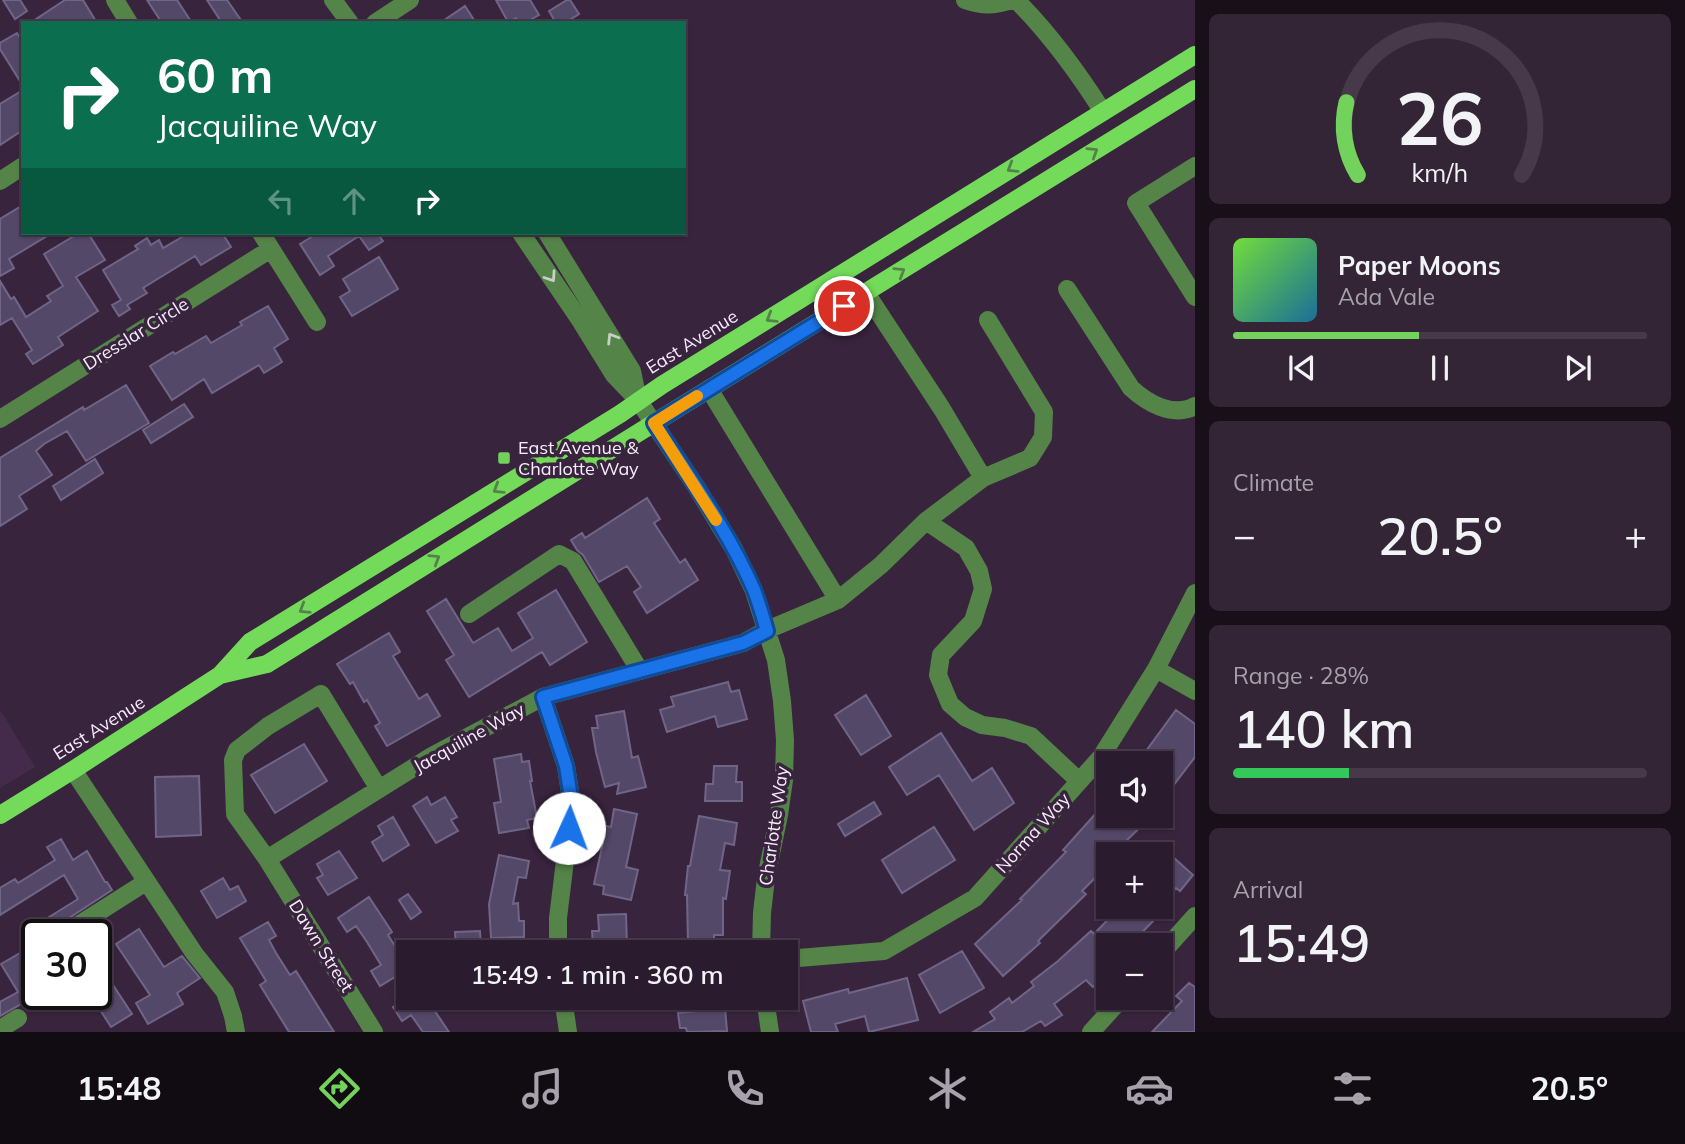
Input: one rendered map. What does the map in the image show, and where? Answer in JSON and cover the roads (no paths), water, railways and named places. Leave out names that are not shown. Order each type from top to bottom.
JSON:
[{"type":"main road","name":"East Avenue","points":[[0,815],[220,675],[250,642],[1195,55]]},
{"type":"main road","name":"East Avenue","points":[[220,675],[267,664],[1195,89]]},
{"type":"street","points":[[115,0],[128,21]]},
{"type":"street","points":[[333,0],[349,21]]},
{"type":"street","points":[[378,21],[410,0]]},
{"type":"street","points":[[965,0],[980,5],[996,5],[1013,0],[1053,40],[1102,112]]},
{"type":"street","points":[[1195,166],[1136,203],[1195,297]]},
{"type":"street","points":[[0,181],[21,167]]},
{"type":"street","points":[[262,235],[317,323]]},
{"type":"street","name":"Charlotte Way","points":[[523,235],[614,375],[638,400],[697,488],[734,549],[754,591],[776,660],[785,740],[779,815],[766,878],[762,940]]},
{"type":"street","name":"Charlotte Way","points":[[548,235],[632,371],[638,400]]},
{"type":"street","name":"Dresslar Circle","points":[[0,419],[271,250]]},
{"type":"street","points":[[1067,289],[1141,398],[1154,406],[1173,410],[1191,409],[1195,406]]},
{"type":"street","points":[[866,293],[942,409],[983,478]]},
{"type":"street","name":"Jacquiline Way","points":[[268,859],[432,756],[543,697],[743,643],[838,600],[881,565],[926,521],[983,478],[1030,458],[1043,437],[1044,412],[988,320]]},
{"type":"street","points":[[709,389],[838,600]]},
{"type":"street","points":[[926,521],[966,548],[979,571],[983,589],[973,621],[941,655],[938,675],[950,704],[965,718],[982,725],[1005,727],[1031,736],[1079,781]]},
{"type":"street","points":[[468,614],[559,554],[573,561],[640,671]]},
{"type":"street","name":"Norma Way","points":[[798,958],[884,951],[975,898],[1101,757],[1156,669],[1195,593]]},
{"type":"street","points":[[1156,669],[1195,691]]},
{"type":"street","name":"Dawn Street","points":[[374,1032],[268,859],[235,814],[233,760],[237,750],[268,726],[321,694],[380,789]]},
{"type":"street","points":[[543,697],[566,766],[571,798],[558,940]]},
{"type":"street","points":[[73,770],[194,953],[225,992],[236,1032]]},
{"type":"street","points":[[88,919],[146,882]]},
{"type":"street","points":[[1173,940],[1195,916]]},
{"type":"street","points":[[565,1010],[568,1032]]},
{"type":"street","points":[[767,1010],[770,1032]]},
{"type":"street","points":[[1091,1032],[1111,1010]]},
{"type":"street","points":[[0,1029],[18,1018]]},
{"type":"place","name":"East Avenue & Charlotte Way","points":[[504,458]]}]
